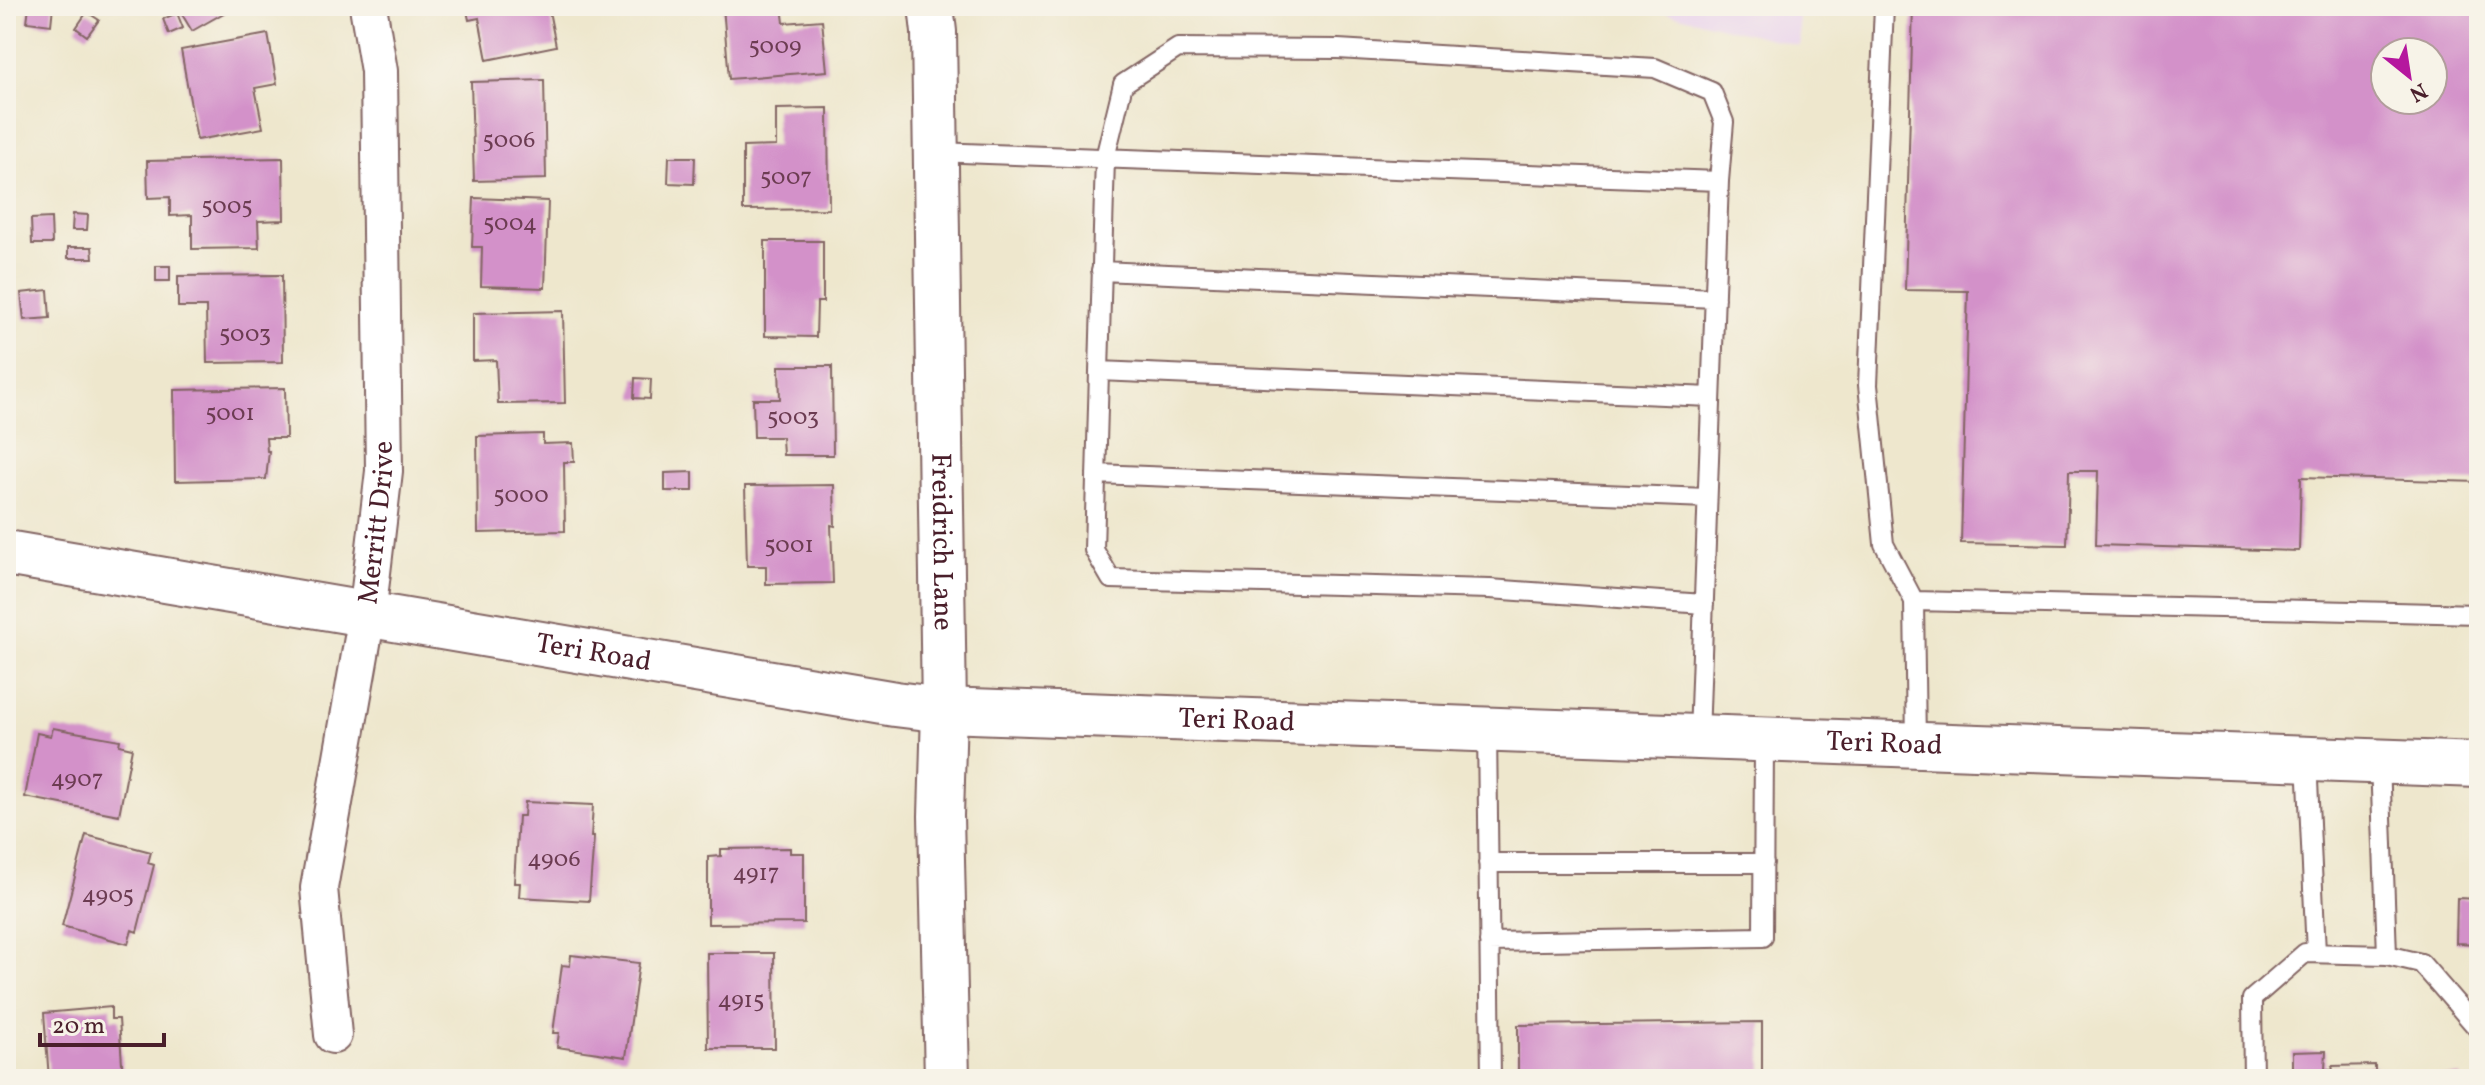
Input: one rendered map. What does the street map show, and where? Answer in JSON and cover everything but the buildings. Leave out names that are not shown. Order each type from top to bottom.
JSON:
[{"type":"street","name":"Merritt Drive","points":[[333,1035],[319,888],[367,615],[384,471],[379,71],[368,6]]},
{"type":"street","name":"Freidrich Lane","points":[[931,6],[936,152],[944,710],[941,816],[947,1079]]},
{"type":"street","name":"Teri Road","points":[[6,553],[944,710],[2479,765]]},
{"type":"lane","points":[[1884,6],[1868,385],[1884,544],[1914,601],[1916,745]]},
{"type":"lane","points":[[1699,737],[1704,604],[1707,498],[1719,181],[1724,122],[1712,92],[1655,68],[1338,49],[1178,48],[1123,84],[1105,158],[1094,550],[1111,579],[1490,589],[1704,604]]},
{"type":"lane","points":[[936,152],[1719,181]]},
{"type":"lane","points":[[1101,271],[1715,298]]},
{"type":"lane","points":[[1099,371],[1711,397]]},
{"type":"lane","points":[[1096,474],[1707,498]]},
{"type":"lane","points":[[1914,601],[2479,614]]},
{"type":"lane","points":[[1487,729],[1491,1079]]},
{"type":"lane","points":[[1489,942],[1763,937],[1764,739]]},
{"type":"lane","points":[[2307,759],[2316,953]]},
{"type":"lane","points":[[2380,762],[2387,955]]},
{"type":"lane","points":[[1488,863],[1764,863]]},
{"type":"lane","points":[[2253,1079],[2252,999],[2305,953],[2387,955],[2421,963],[2479,1030]]},
{"type":"shaded area","points":[[1638,6],[1798,6],[1800,46]]}]
